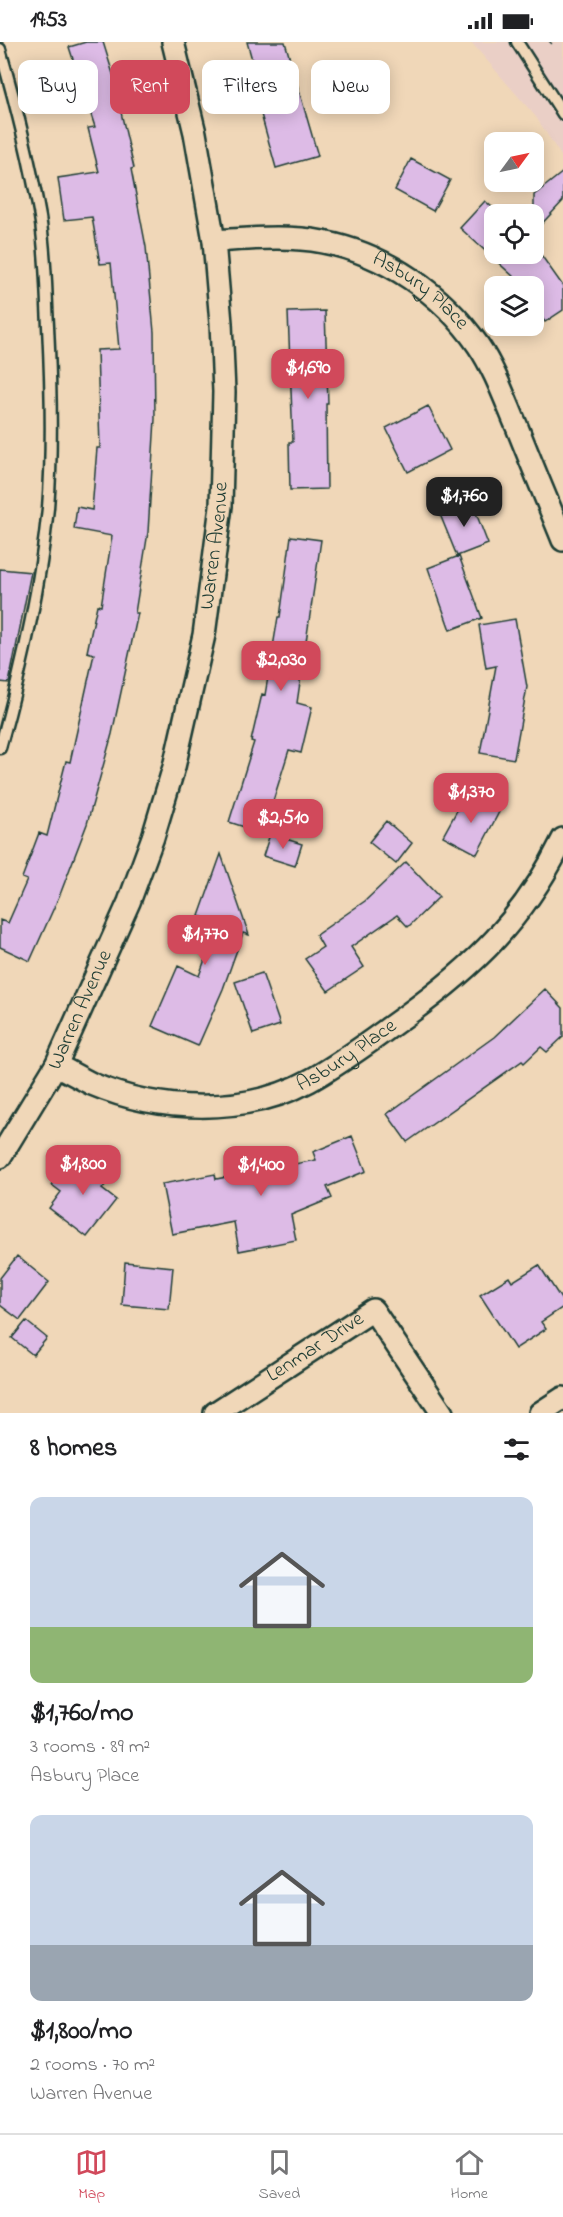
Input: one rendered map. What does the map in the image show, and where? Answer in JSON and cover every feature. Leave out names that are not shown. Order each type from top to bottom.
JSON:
[{"type":"street","name":"Warren Avenue","points":[[0,1157],[56,1065],[129,902],[153,837],[174,767],[204,635],[221,506],[224,450],[221,335],[214,241],[195,133],[174,42]]},
{"type":"street","name":"Asbury Place","points":[[214,241],[285,238],[322,242],[358,251],[392,267],[437,300],[452,313],[478,345],[495,373],[563,540]]},
{"type":"street","name":"Asbury Place","points":[[56,1065],[93,1084],[127,1095],[157,1102],[197,1107],[238,1103],[276,1095],[308,1081],[353,1053],[439,992],[474,963],[503,933],[530,897],[563,839]]},
{"type":"street","name":"Lenmar Drive","points":[[215,1413],[373,1310],[442,1413]]},
{"type":"street","points":[[540,1413],[563,1398]]},
{"type":"lane","points":[[517,42],[563,114]]},
{"type":"lane","points":[[0,49],[22,127],[40,220],[50,369],[51,444],[48,506],[40,574],[26,646],[0,748]]},
{"type":"shaded area","points":[[471,42],[563,42],[563,159],[536,117]]},
{"type":"building","points":[[86,42],[103,42],[110,64],[110,114],[121,114],[134,168],[131,169],[146,247],[154,332],[155,419],[148,532],[135,613],[138,613],[112,734],[87,824],[61,892],[30,961],[0,947],[0,920],[8,923],[27,880],[22,878],[39,833],[47,836],[66,761],[70,762],[94,654],[87,652],[97,605],[101,606],[112,536],[74,529],[77,507],[92,510],[97,448],[100,448],[97,350],[119,349],[111,263],[100,264],[92,217],[64,220],[58,178],[99,172],[88,128],[95,127],[91,114],[98,114],[98,60],[73,60],[69,47]]},
{"type":"building","points":[[247,42],[285,42],[290,60],[252,60]]},
{"type":"building","points":[[299,90],[318,156],[276,168],[261,114],[299,114]]},
{"type":"building","points":[[411,159],[450,180],[433,211],[395,190]]},
{"type":"building","points":[[563,172],[563,201],[544,221],[544,204],[534,204],[534,195],[544,192],[544,187]]},
{"type":"building","points":[[485,201],[488,204],[484,204],[484,250],[460,228]]},
{"type":"building","points":[[544,259],[563,286],[563,310],[545,322],[544,276],[513,276],[500,264],[544,264]]},
{"type":"building","points":[[325,311],[328,404],[326,404],[327,489],[290,490],[289,442],[293,442],[288,312]]},
{"type":"building","points":[[428,406],[450,450],[408,472],[386,428]]},
{"type":"building","points":[[471,500],[488,544],[457,556],[439,512]]},
{"type":"building","points":[[291,536],[321,540],[297,703],[312,707],[301,753],[289,750],[263,833],[229,822],[254,742],[251,741],[262,694],[265,695],[278,617],[280,617]]},
{"type":"building","points":[[459,556],[482,618],[450,630],[428,568]]},
{"type":"building","points":[[0,569],[31,572],[9,683],[0,682]]},
{"type":"building","points":[[515,619],[527,687],[514,759],[480,753],[496,666],[486,668],[479,625]]},
{"type":"building","points":[[466,794],[499,812],[477,854],[443,836]]},
{"type":"building","points":[[386,821],[412,843],[396,864],[369,842]]},
{"type":"building","points":[[270,834],[302,844],[295,866],[263,856]]},
{"type":"building","points":[[221,854],[249,935],[243,933],[223,989],[198,1046],[152,1026],[178,966],[199,976],[218,923],[199,916]]},
{"type":"building","points":[[406,862],[439,897],[408,927],[397,915],[351,947],[364,967],[328,991],[305,959],[323,947],[316,935],[365,901]]},
{"type":"building","points":[[262,973],[280,1025],[253,1034],[235,982]]},
{"type":"building","points":[[545,989],[563,1008],[563,1037],[547,1052],[541,1047],[524,1063],[522,1061],[407,1142],[387,1114],[494,1037]]},
{"type":"building","points":[[352,1136],[366,1171],[327,1187],[332,1198],[291,1215],[296,1240],[239,1251],[234,1222],[172,1234],[162,1184],[215,1174],[216,1179],[316,1160],[313,1152]]},
{"type":"building","points":[[85,1156],[112,1176],[102,1189],[116,1200],[87,1237],[49,1208],[61,1192],[52,1185],[67,1167],[73,1172]]},
{"type":"building","points":[[17,1256],[49,1282],[20,1320],[0,1305],[0,1278]]},
{"type":"building","points":[[125,1262],[173,1267],[169,1309],[122,1305]]},
{"type":"building","points":[[539,1265],[563,1302],[563,1307],[541,1322],[546,1329],[515,1349],[480,1295],[509,1277],[512,1282]]},
{"type":"building","points":[[26,1321],[47,1338],[33,1355],[12,1338]]}]
